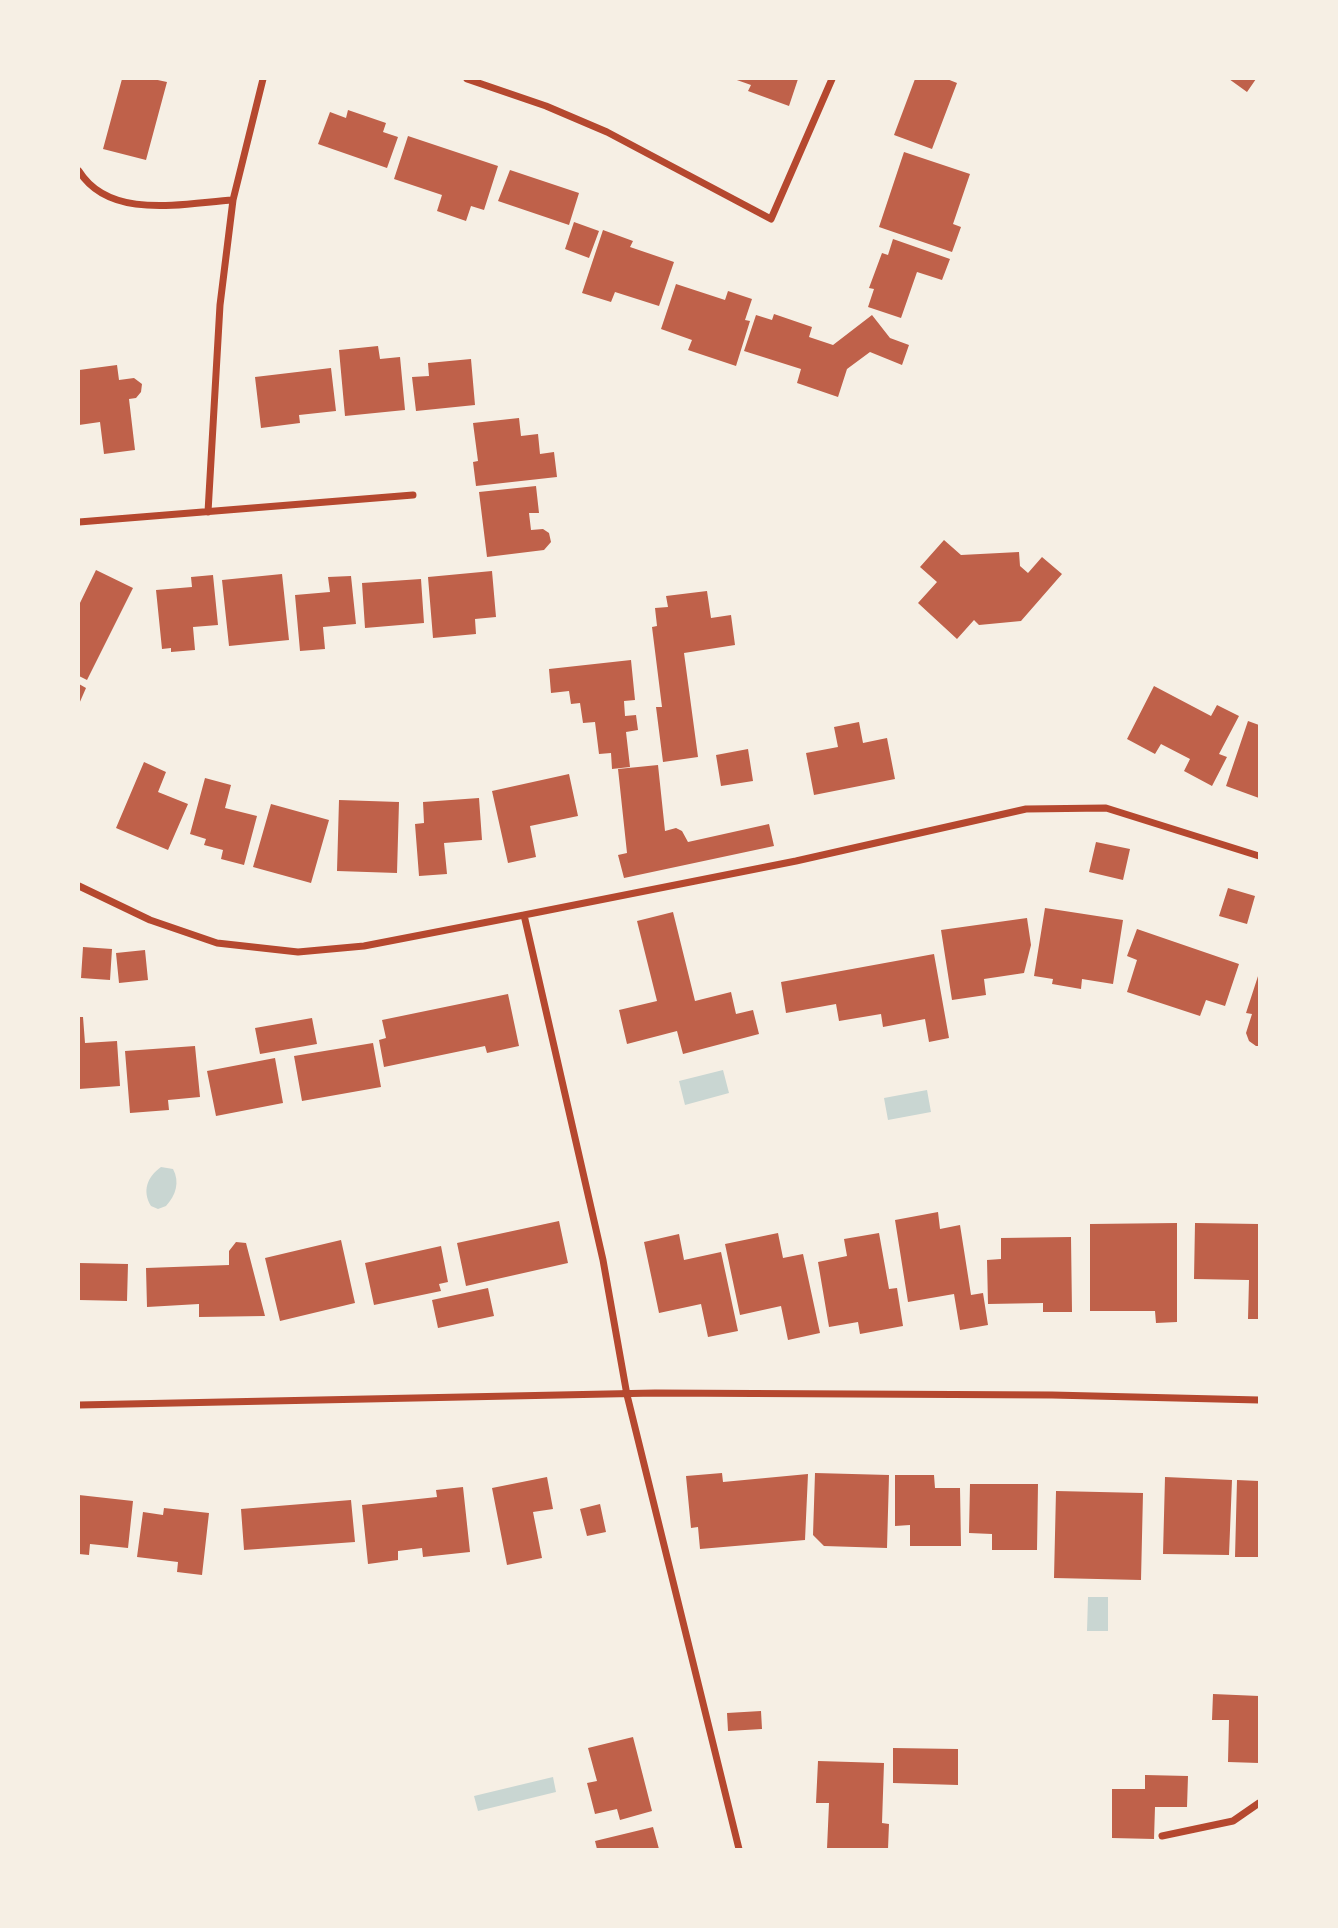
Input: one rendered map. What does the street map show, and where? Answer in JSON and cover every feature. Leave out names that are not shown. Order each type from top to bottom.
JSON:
[{"type":"street","points":[[208,512],[220,305],[233,200],[262,79]]},
{"type":"street","points":[[467,79],[546,106],[607,132],[771,219],[832,79]]},
{"type":"street","points":[[79,172],[86,182],[113,198],[147,206],[233,200]]},
{"type":"street","points":[[79,522],[413,495]]},
{"type":"street","points":[[79,886],[150,920],[217,943],[298,952],[364,946],[524,915],[796,860],[1026,809],[1106,808],[1259,856]]},
{"type":"street","points":[[524,915],[603,1260],[627,1395],[739,1849]]},
{"type":"street","points":[[79,1405],[627,1395],[1052,1395],[1259,1400]]},
{"type":"street","points":[[1162,1836],[1233,1821],[1259,1803]]},
{"type":"shaded area","points":[[723,1070],[729,1093],[685,1105],[679,1081]]},
{"type":"shaded area","points":[[927,1090],[931,1112],[888,1120],[884,1098]]},
{"type":"shaded area","points":[[161,1167],[173,1169],[176,1184],[169,1202],[158,1209],[151,1206],[148,1200],[147,1185],[152,1175]]},
{"type":"shaded area","points":[[1088,1597],[1108,1597],[1108,1631],[1087,1631]]},
{"type":"shaded area","points":[[553,1777],[556,1792],[478,1811],[474,1796]]},
{"type":"building","points":[[122,79],[167,82],[146,160],[103,149]]},
{"type":"building","points":[[734,79],[798,79],[789,106],[748,91],[751,85]]},
{"type":"building","points":[[915,79],[947,79],[957,83],[932,149],[894,135]]},
{"type":"building","points":[[1229,79],[1256,79],[1247,92]]},
{"type":"building","points":[[348,110],[386,123],[383,132],[398,137],[387,168],[318,144],[330,112],[346,118]]},
{"type":"building","points":[[408,136],[498,166],[484,210],[471,206],[466,221],[437,211],[442,195],[394,179]]},
{"type":"building","points":[[904,152],[970,174],[953,224],[961,227],[952,252],[879,227]]},
{"type":"building","points":[[510,170],[579,193],[569,225],[498,201]]},
{"type":"building","points":[[574,222],[599,231],[589,258],[565,249]]},
{"type":"building","points":[[603,230],[633,241],[630,247],[674,262],[659,306],[615,292],[611,302],[582,293]]},
{"type":"building","points":[[893,239],[950,259],[942,280],[917,272],[901,318],[868,307],[874,289],[869,288],[882,253],[888,255]]},
{"type":"building","points":[[676,284],[725,300],[728,291],[752,299],[745,320],[750,321],[736,366],[688,350],[692,340],[661,329]]},
{"type":"building","points":[[774,314],[812,327],[809,337],[833,345],[872,315],[890,338],[909,345],[902,365],[870,352],[847,369],[838,397],[797,383],[801,369],[744,351],[756,315],[772,320]]},
{"type":"building","points":[[378,346],[380,359],[400,357],[405,410],[345,416],[339,350]]},
{"type":"building","points":[[471,359],[475,405],[416,411],[412,377],[429,376],[428,363]]},
{"type":"building","points":[[117,365],[119,380],[134,378],[142,384],[141,392],[136,398],[129,399],[135,450],[104,454],[100,422],[79,425],[79,370]]},
{"type":"building","points":[[331,368],[336,411],[299,415],[300,423],[261,428],[255,377]]},
{"type":"building","points":[[519,418],[521,436],[538,434],[540,454],[554,452],[557,477],[476,486],[473,462],[478,461],[473,423]]},
{"type":"building","points":[[536,486],[539,513],[529,513],[531,530],[543,529],[549,533],[551,542],[544,550],[487,557],[479,492]]},
{"type":"building","points":[[944,540],[961,555],[1019,552],[1020,566],[1028,573],[1042,557],[1062,574],[1021,621],[979,625],[974,620],[957,639],[918,603],[937,582],[920,567]]},
{"type":"building","points":[[96,570],[133,588],[87,680],[79,676],[79,605]]},
{"type":"building","points":[[492,571],[496,617],[475,619],[476,634],[433,638],[428,577]]},
{"type":"building","points":[[282,574],[289,640],[229,646],[222,580]]},
{"type":"building","points":[[213,575],[218,625],[193,627],[195,650],[171,652],[171,648],[162,649],[156,590],[192,587],[191,577]]},
{"type":"building","points":[[351,576],[356,624],[323,627],[325,649],[300,651],[295,595],[330,592],[328,577]]},
{"type":"building","points":[[421,579],[424,623],[365,628],[362,583]]},
{"type":"building","points":[[707,591],[711,618],[731,615],[735,645],[684,653],[698,757],[663,762],[656,707],[662,707],[652,627],[657,626],[655,608],[668,607],[666,596]]},
{"type":"building","points":[[631,660],[635,700],[624,701],[625,716],[636,715],[638,730],[626,732],[630,767],[612,769],[611,753],[599,754],[595,722],[583,723],[580,703],[571,704],[569,691],[551,693],[549,669]]},
{"type":"building","points":[[79,684],[86,688],[79,704]]},
{"type":"building","points":[[1154,686],[1211,716],[1217,705],[1239,716],[1219,754],[1227,757],[1212,786],[1184,771],[1190,759],[1161,744],[1155,754],[1127,739]]},
{"type":"building","points":[[1248,721],[1259,725],[1259,798],[1226,786]]},
{"type":"building","points":[[859,722],[863,743],[887,738],[895,779],[814,795],[806,753],[838,747],[834,727]]},
{"type":"building","points":[[748,749],[753,781],[721,786],[716,755]]},
{"type":"building","points":[[144,762],[166,772],[158,792],[188,804],[168,850],[116,828]]},
{"type":"building","points":[[658,765],[665,831],[676,828],[682,831],[688,842],[769,824],[774,846],[624,878],[618,855],[627,853],[618,769]]},
{"type":"building","points":[[569,774],[578,816],[530,826],[536,857],[508,863],[492,791]]},
{"type":"building","points":[[205,778],[231,785],[225,808],[257,816],[244,865],[221,859],[223,850],[204,845],[206,839],[190,834]]},
{"type":"building","points":[[479,798],[482,840],[444,843],[447,874],[419,876],[415,824],[424,823],[423,802]]},
{"type":"building","points":[[339,800],[399,802],[397,873],[337,871]]},
{"type":"building","points":[[271,804],[329,820],[311,883],[253,867]]},
{"type":"building","points":[[1096,842],[1130,849],[1123,880],[1089,872]]},
{"type":"building","points":[[1228,888],[1255,896],[1247,924],[1219,916]]},
{"type":"building","points":[[1045,908],[1123,920],[1113,984],[1082,979],[1081,989],[1052,984],[1053,979],[1034,976]]},
{"type":"building","points":[[673,912],[695,1001],[731,992],[736,1014],[753,1010],[759,1034],[683,1054],[677,1031],[627,1044],[619,1010],[657,1001],[637,921]]},
{"type":"building","points":[[1027,918],[1031,945],[1024,973],[984,979],[986,995],[952,1000],[941,930]]},
{"type":"building","points":[[1137,929],[1239,964],[1225,1006],[1206,1000],[1200,1016],[1127,992],[1137,960],[1127,956]]},
{"type":"building","points":[[83,947],[112,949],[110,980],[81,978]]},
{"type":"building","points":[[145,950],[148,980],[119,983],[116,953]]},
{"type":"building","points":[[934,954],[949,1038],[929,1042],[925,1019],[883,1027],[881,1014],[839,1021],[836,1004],[786,1013],[781,982]]},
{"type":"building","points":[[1259,973],[1259,1046],[1256,1046],[1249,1041],[1246,1033],[1252,1014],[1246,1013]]},
{"type":"building","points":[[508,994],[519,1046],[487,1053],[485,1046],[384,1067],[379,1040],[386,1038],[382,1020]]},
{"type":"building","points":[[79,1017],[83,1017],[85,1043],[117,1041],[120,1086],[79,1089]]},
{"type":"building","points":[[312,1018],[317,1044],[260,1054],[255,1028]]},
{"type":"building","points":[[373,1043],[381,1087],[302,1101],[294,1056]]},
{"type":"building","points":[[195,1046],[200,1097],[168,1100],[169,1110],[130,1113],[125,1051]]},
{"type":"building","points":[[275,1058],[283,1103],[216,1116],[207,1071]]},
{"type":"building","points":[[938,1212],[940,1229],[960,1225],[971,1295],[983,1293],[988,1325],[960,1330],[954,1294],[908,1302],[895,1220]]},
{"type":"building","points":[[559,1221],[568,1263],[466,1286],[457,1243]]},
{"type":"building","points":[[1177,1223],[1177,1322],[1156,1323],[1155,1311],[1090,1311],[1090,1224]]},
{"type":"building","points":[[1195,1223],[1259,1224],[1259,1319],[1248,1319],[1249,1280],[1194,1279]]},
{"type":"building","points":[[778,1233],[783,1258],[803,1254],[820,1333],[788,1340],[781,1306],[740,1315],[725,1244]]},
{"type":"building","points":[[879,1233],[889,1289],[897,1288],[903,1326],[860,1334],[858,1322],[829,1327],[818,1262],[847,1256],[844,1239]]},
{"type":"building","points":[[679,1234],[684,1260],[721,1252],[738,1331],[708,1337],[701,1304],[659,1313],[644,1242]]},
{"type":"building","points":[[1071,1237],[1072,1312],[1043,1312],[1043,1303],[988,1304],[987,1260],[1001,1259],[1001,1238]]},
{"type":"building","points":[[341,1240],[355,1303],[280,1321],[265,1258]]},
{"type":"building","points":[[236,1242],[246,1243],[265,1316],[199,1317],[199,1304],[147,1307],[146,1268],[229,1265],[229,1251]]},
{"type":"building","points":[[441,1246],[448,1282],[439,1284],[441,1291],[374,1305],[365,1263]]},
{"type":"building","points":[[79,1263],[128,1264],[127,1301],[79,1300]]},
{"type":"building","points":[[488,1288],[494,1316],[438,1328],[432,1300]]},
{"type":"building","points":[[722,1473],[723,1482],[808,1474],[805,1540],[700,1549],[698,1527],[691,1528],[686,1476]]},
{"type":"building","points":[[815,1473],[889,1475],[887,1548],[824,1546],[813,1535]]},
{"type":"building","points":[[895,1475],[934,1475],[935,1488],[960,1488],[961,1546],[910,1546],[910,1525],[895,1526]]},
{"type":"building","points":[[547,1477],[553,1509],[533,1512],[542,1558],[507,1565],[492,1488]]},
{"type":"building","points":[[1165,1477],[1232,1480],[1229,1555],[1163,1554]]},
{"type":"building","points":[[1237,1480],[1259,1481],[1259,1557],[1235,1557]]},
{"type":"building","points":[[970,1484],[1038,1484],[1037,1550],[992,1550],[992,1534],[969,1533]]},
{"type":"building","points":[[463,1487],[470,1552],[423,1557],[422,1548],[398,1551],[398,1560],[368,1564],[362,1505],[437,1497],[436,1490]]},
{"type":"building","points":[[1056,1491],[1143,1493],[1141,1580],[1054,1578]]},
{"type":"building","points":[[79,1495],[133,1501],[128,1548],[90,1544],[89,1555],[79,1554]]},
{"type":"building","points":[[351,1500],[355,1542],[244,1550],[241,1509]]},
{"type":"building","points":[[600,1504],[606,1532],[587,1536],[580,1509]]},
{"type":"building","points":[[164,1508],[209,1513],[202,1575],[177,1572],[178,1562],[137,1557],[143,1512],[163,1515]]},
{"type":"building","points":[[1213,1694],[1259,1696],[1259,1763],[1228,1762],[1229,1720],[1212,1720]]},
{"type":"building","points":[[761,1711],[762,1729],[728,1731],[727,1713]]},
{"type":"building","points":[[633,1737],[652,1811],[620,1820],[617,1809],[595,1814],[587,1783],[597,1781],[588,1748]]},
{"type":"building","points":[[893,1748],[958,1749],[958,1785],[893,1783]]},
{"type":"building","points":[[818,1761],[884,1763],[882,1823],[889,1824],[888,1849],[827,1849],[829,1803],[816,1803]]},
{"type":"building","points":[[1145,1775],[1188,1776],[1187,1807],[1155,1807],[1154,1839],[1112,1838],[1112,1789],[1145,1789]]},
{"type":"building","points":[[653,1827],[659,1849],[597,1849],[595,1841]]}]
